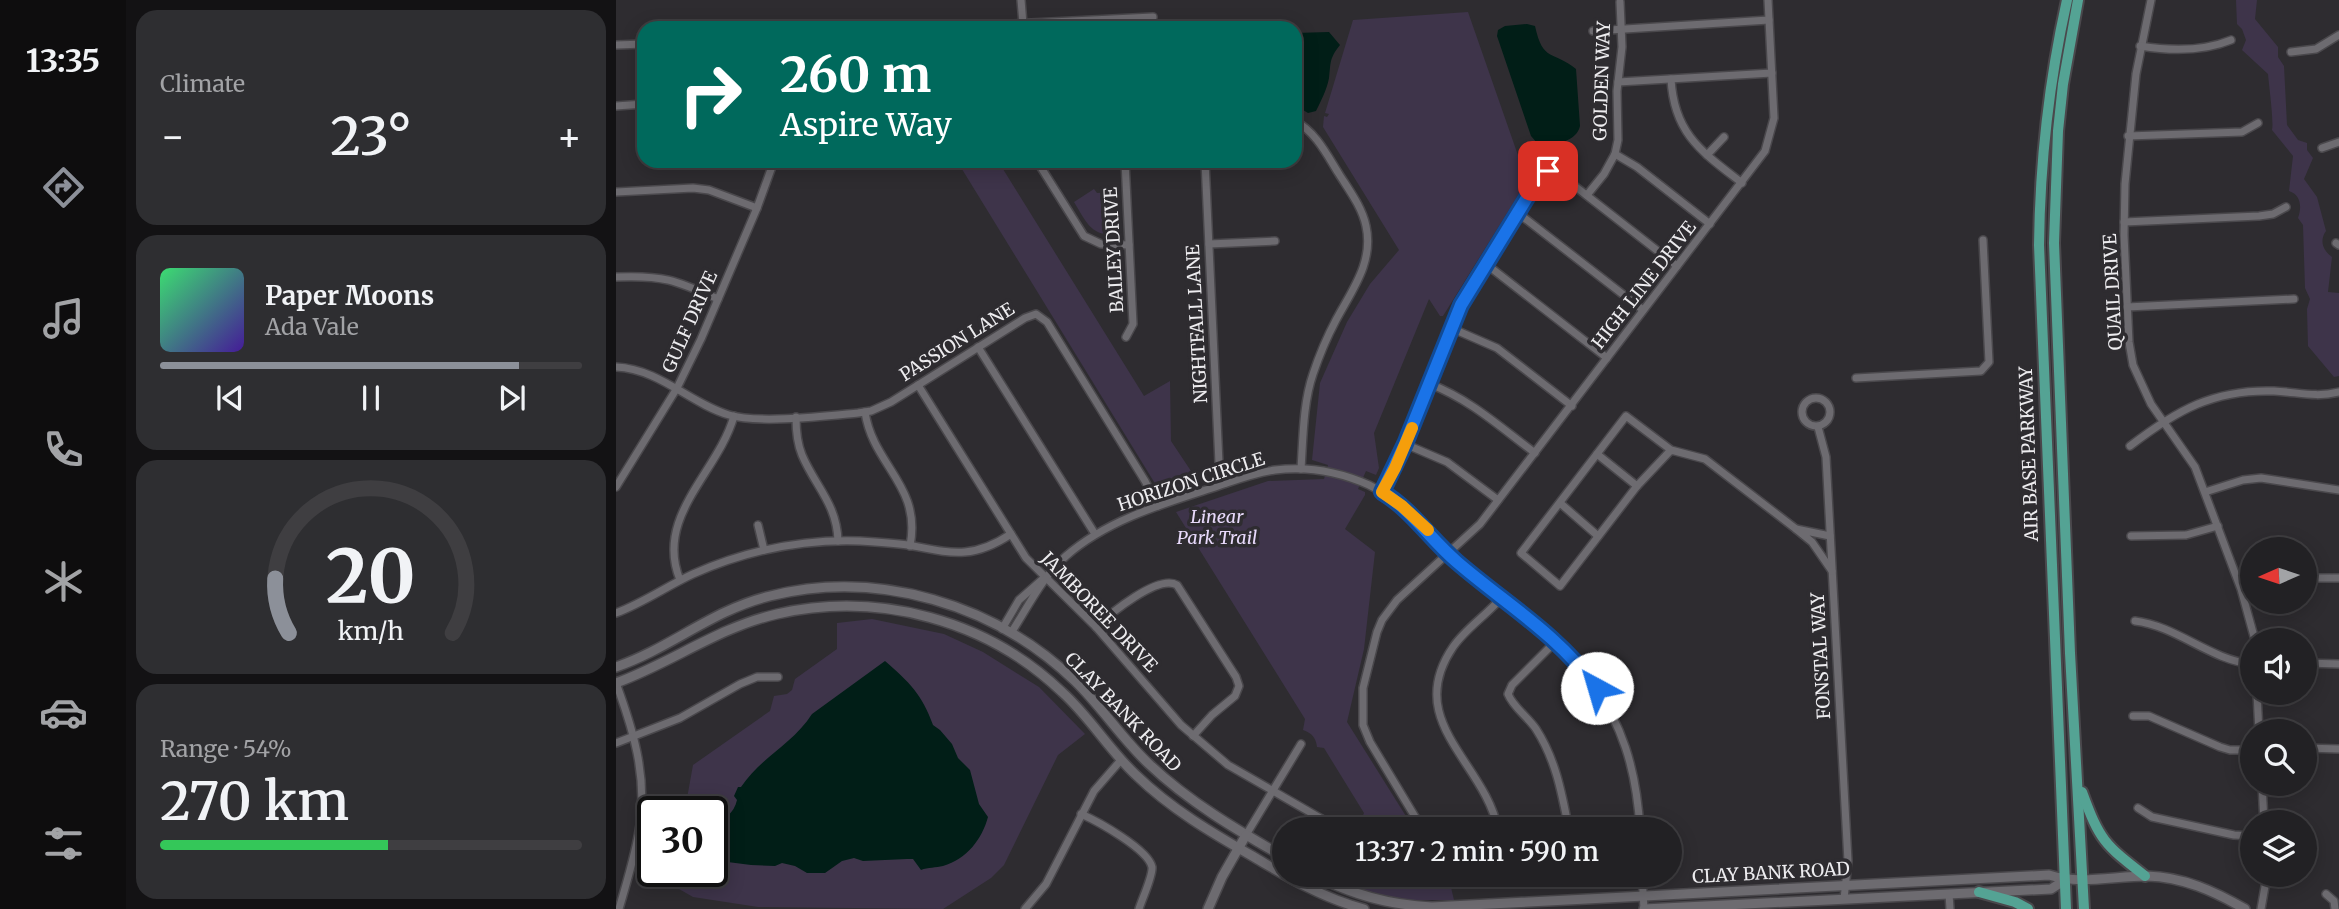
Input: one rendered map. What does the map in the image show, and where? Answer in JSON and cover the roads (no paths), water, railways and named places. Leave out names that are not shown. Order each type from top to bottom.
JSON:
[{"type":"main road","name":"AIR BASE PARKWAY","points":[[2066,909],[2039,244],[2044,135],[2067,0]]},
{"type":"main road","name":"AIR BASE PARKWAY","points":[[2078,0],[2059,119],[2054,208],[2070,642],[2084,909]]},
{"type":"main road","points":[[2078,780],[2100,837],[2109,848],[2145,876]]},
{"type":"main road","points":[[1979,892],[2015,902],[2028,909]]},
{"type":"street","points":[[1021,0],[1023,21]]},
{"type":"street","name":"HIGH LINE DRIVE","points":[[1415,817],[1370,742],[1362,719],[1363,694],[1377,632],[1397,600],[1470,535],[1572,406],[1765,151],[1773,129],[1768,0]]},
{"type":"street","name":"QUAIL DRIVE","points":[[2151,0],[2140,46],[2128,136],[2124,222],[2129,341],[2133,365],[2146,394],[2195,467],[2240,586]]},
{"type":"street","name":"GOLDEN WAY","points":[[1587,195],[1604,174],[1615,154],[1619,130],[1618,82],[1622,55],[1620,2]]},
{"type":"street","points":[[1134,21],[1153,17]]},
{"type":"street","points":[[1593,31],[1769,20]]},
{"type":"street","points":[[2291,52],[2316,49],[2339,35]]},
{"type":"street","points":[[2140,46],[2164,50],[2212,48],[2231,40]]},
{"type":"street","points":[[616,45],[637,44]]},
{"type":"street","points":[[1618,82],[1772,73]]},
{"type":"street","points":[[1671,79],[1678,120],[1692,142],[1742,183]]},
{"type":"street","points":[[616,106],[637,104]]},
{"type":"street","points":[[2128,136],[2242,132],[2258,123]]},
{"type":"street","points":[[1301,469],[1311,378],[1336,321],[1364,269],[1367,239],[1366,227],[1356,202],[1320,144],[1302,125]]},
{"type":"street","points":[[1707,155],[1724,137]]},
{"type":"street","points":[[2322,148],[2339,142]]},
{"type":"street","points":[[1615,154],[1637,167],[1710,224]]},
{"type":"street","name":"GULF DRIVE","points":[[616,487],[677,388],[701,339],[771,168]]},
{"type":"street","points":[[1041,168],[1084,236],[1101,244],[1129,245]]},
{"type":"street","name":"BAILEY DRIVE","points":[[1125,168],[1133,324],[1126,337]]},
{"type":"street","name":"NIGHTFALL LANE","points":[[1205,168],[1219,463],[1226,484]]},
{"type":"street","points":[[1382,492],[1405,444],[1461,305],[1541,176],[1548,171],[1558,173],[1677,266]]},
{"type":"street","points":[[616,192],[693,188],[709,190],[757,208]]},
{"type":"street","points":[[2124,222],[2259,216],[2273,214],[2286,207]]},
{"type":"street","points":[[1518,213],[1643,310]]},
{"type":"street","points":[[1856,378],[1981,371],[1989,362],[1983,240]]},
{"type":"street","points":[[1209,244],[1275,241]]},
{"type":"street","points":[[1486,264],[1606,358]]},
{"type":"street","points":[[616,278],[665,278],[718,299]]},
{"type":"street","points":[[2127,307],[2294,299]]},
{"type":"street","name":"PASSION LANE","points":[[616,368],[641,371],[718,411],[734,416],[753,419],[865,412],[884,406],[1028,316],[1036,314],[1043,317],[1158,506]]},
{"type":"street","points":[[1451,328],[1497,348],[1572,406]]},
{"type":"street","points":[[978,347],[1095,534]]},
{"type":"street","points":[[1430,383],[1477,408],[1535,453]]},
{"type":"street","name":"JAMBOREE DRIVE","points":[[918,385],[1031,565],[1096,627],[1193,736],[1228,765],[1317,817]]},
{"type":"street","points":[[2130,446],[2163,420],[2198,402],[2225,394],[2273,391],[2321,397],[2339,392]]},
{"type":"street","points":[[1815,398],[1823,399],[1830,409],[1828,421],[1818,427],[1807,423],[1802,412],[1807,401],[1815,398]]},
{"type":"street","points":[[865,412],[875,446],[905,490],[912,518],[910,546]]},
{"type":"street","points":[[680,580],[674,554],[679,518],[728,434],[734,416]]},
{"type":"street","points":[[1671,450],[1637,486],[1560,586],[1521,554],[1626,416],[1671,450],[1705,459],[1812,542],[1832,571]]},
{"type":"street","points":[[796,417],[803,457],[832,508],[838,541]]},
{"type":"street","name":"FONSTAL WAY","points":[[1818,427],[1826,457],[1848,861],[1844,899]]},
{"type":"street","points":[[1405,444],[1456,467],[1498,500]]},
{"type":"street","points":[[1597,454],[1637,486]]},
{"type":"street","points":[[617,465],[626,471]]},
{"type":"street","name":"HORIZON CIRCLE","points":[[1006,631],[1063,558],[1095,534],[1158,506],[1264,472],[1301,469],[1326,472],[1361,482],[1382,492],[1412,514],[1449,554],[1556,641],[1597,688],[1618,727],[1633,774],[1638,817]]},
{"type":"street","points":[[2205,492],[2243,480],[2261,478],[2339,490]]},
{"type":"street","points":[[1560,503],[1598,536]]},
{"type":"street","points":[[758,525],[764,550]]},
{"type":"street","points":[[2131,536],[2186,535],[2218,526]]},
{"type":"street","points":[[1796,529],[1830,536]]},
{"type":"street","points":[[616,613],[680,580],[764,550],[838,541],[962,553],[986,548],[1011,534]]},
{"type":"street","points":[[2317,578],[2339,578]]},
{"type":"street","points":[[1096,627],[1122,605],[1161,584],[1169,582],[1178,585],[1239,686],[1236,696],[1212,715],[1193,736]]},
{"type":"street","name":"CLAY BANK ROAD","points":[[616,667],[666,644],[725,610],[771,596],[818,589],[867,588],[903,591],[956,607],[1038,650],[1094,700],[1133,749],[1170,784],[1217,818],[1272,851]]},
{"type":"street","points":[[1495,817],[1493,809],[1446,732],[1439,712],[1437,694],[1442,666],[1454,645],[1502,597]]},
{"type":"street","name":"CLAY BANK ROAD","points":[[616,683],[732,628],[776,615],[842,607],[900,611],[950,623],[1019,657],[1063,692],[1082,711],[1121,760],[1168,803],[1238,849],[1309,888],[1360,908]]},
{"type":"street","points":[[2135,621],[2152,623],[2240,661]]},
{"type":"street","points":[[1556,641],[1512,685],[1508,694],[1529,720],[1549,753],[1558,778],[1566,817]]},
{"type":"street","points":[[2317,663],[2339,664]]},
{"type":"street","points":[[616,743],[680,718],[757,677],[778,677]]},
{"type":"street","points":[[616,683],[634,737],[641,779],[640,824],[620,909]]},
{"type":"street","points":[[2133,716],[2149,716],[2220,747],[2240,750]]},
{"type":"street","points":[[1208,909],[1238,849],[1301,744]]},
{"type":"street","points":[[2317,749],[2339,750]]},
{"type":"street","points":[[1025,909],[1046,884],[1094,792],[1121,760]]},
{"type":"street","points":[[2138,808],[2152,817],[2240,835]]},
{"type":"street","points":[[1082,814],[1117,832],[1149,861],[1152,870],[1139,909]]},
{"type":"street","name":"CLAY BANK ROAD","points":[[1340,887],[1354,894],[1412,906],[2049,875],[2064,880],[2145,876],[2198,885],[2245,909]]},
{"type":"street","name":"CLAY BANK ROAD","points":[[1644,909],[2050,888],[2064,880]]},
{"type":"street","points":[[1643,887],[1644,909]]},
{"type":"street","points":[[2261,909],[2265,887]]},
{"type":"street","points":[[1949,894],[1950,909]]},
{"type":"street","points":[[2326,894],[2334,901],[2335,909]]},
{"type":"park label","name":"Linear Park Trail","points":[[1217,527]]}]
